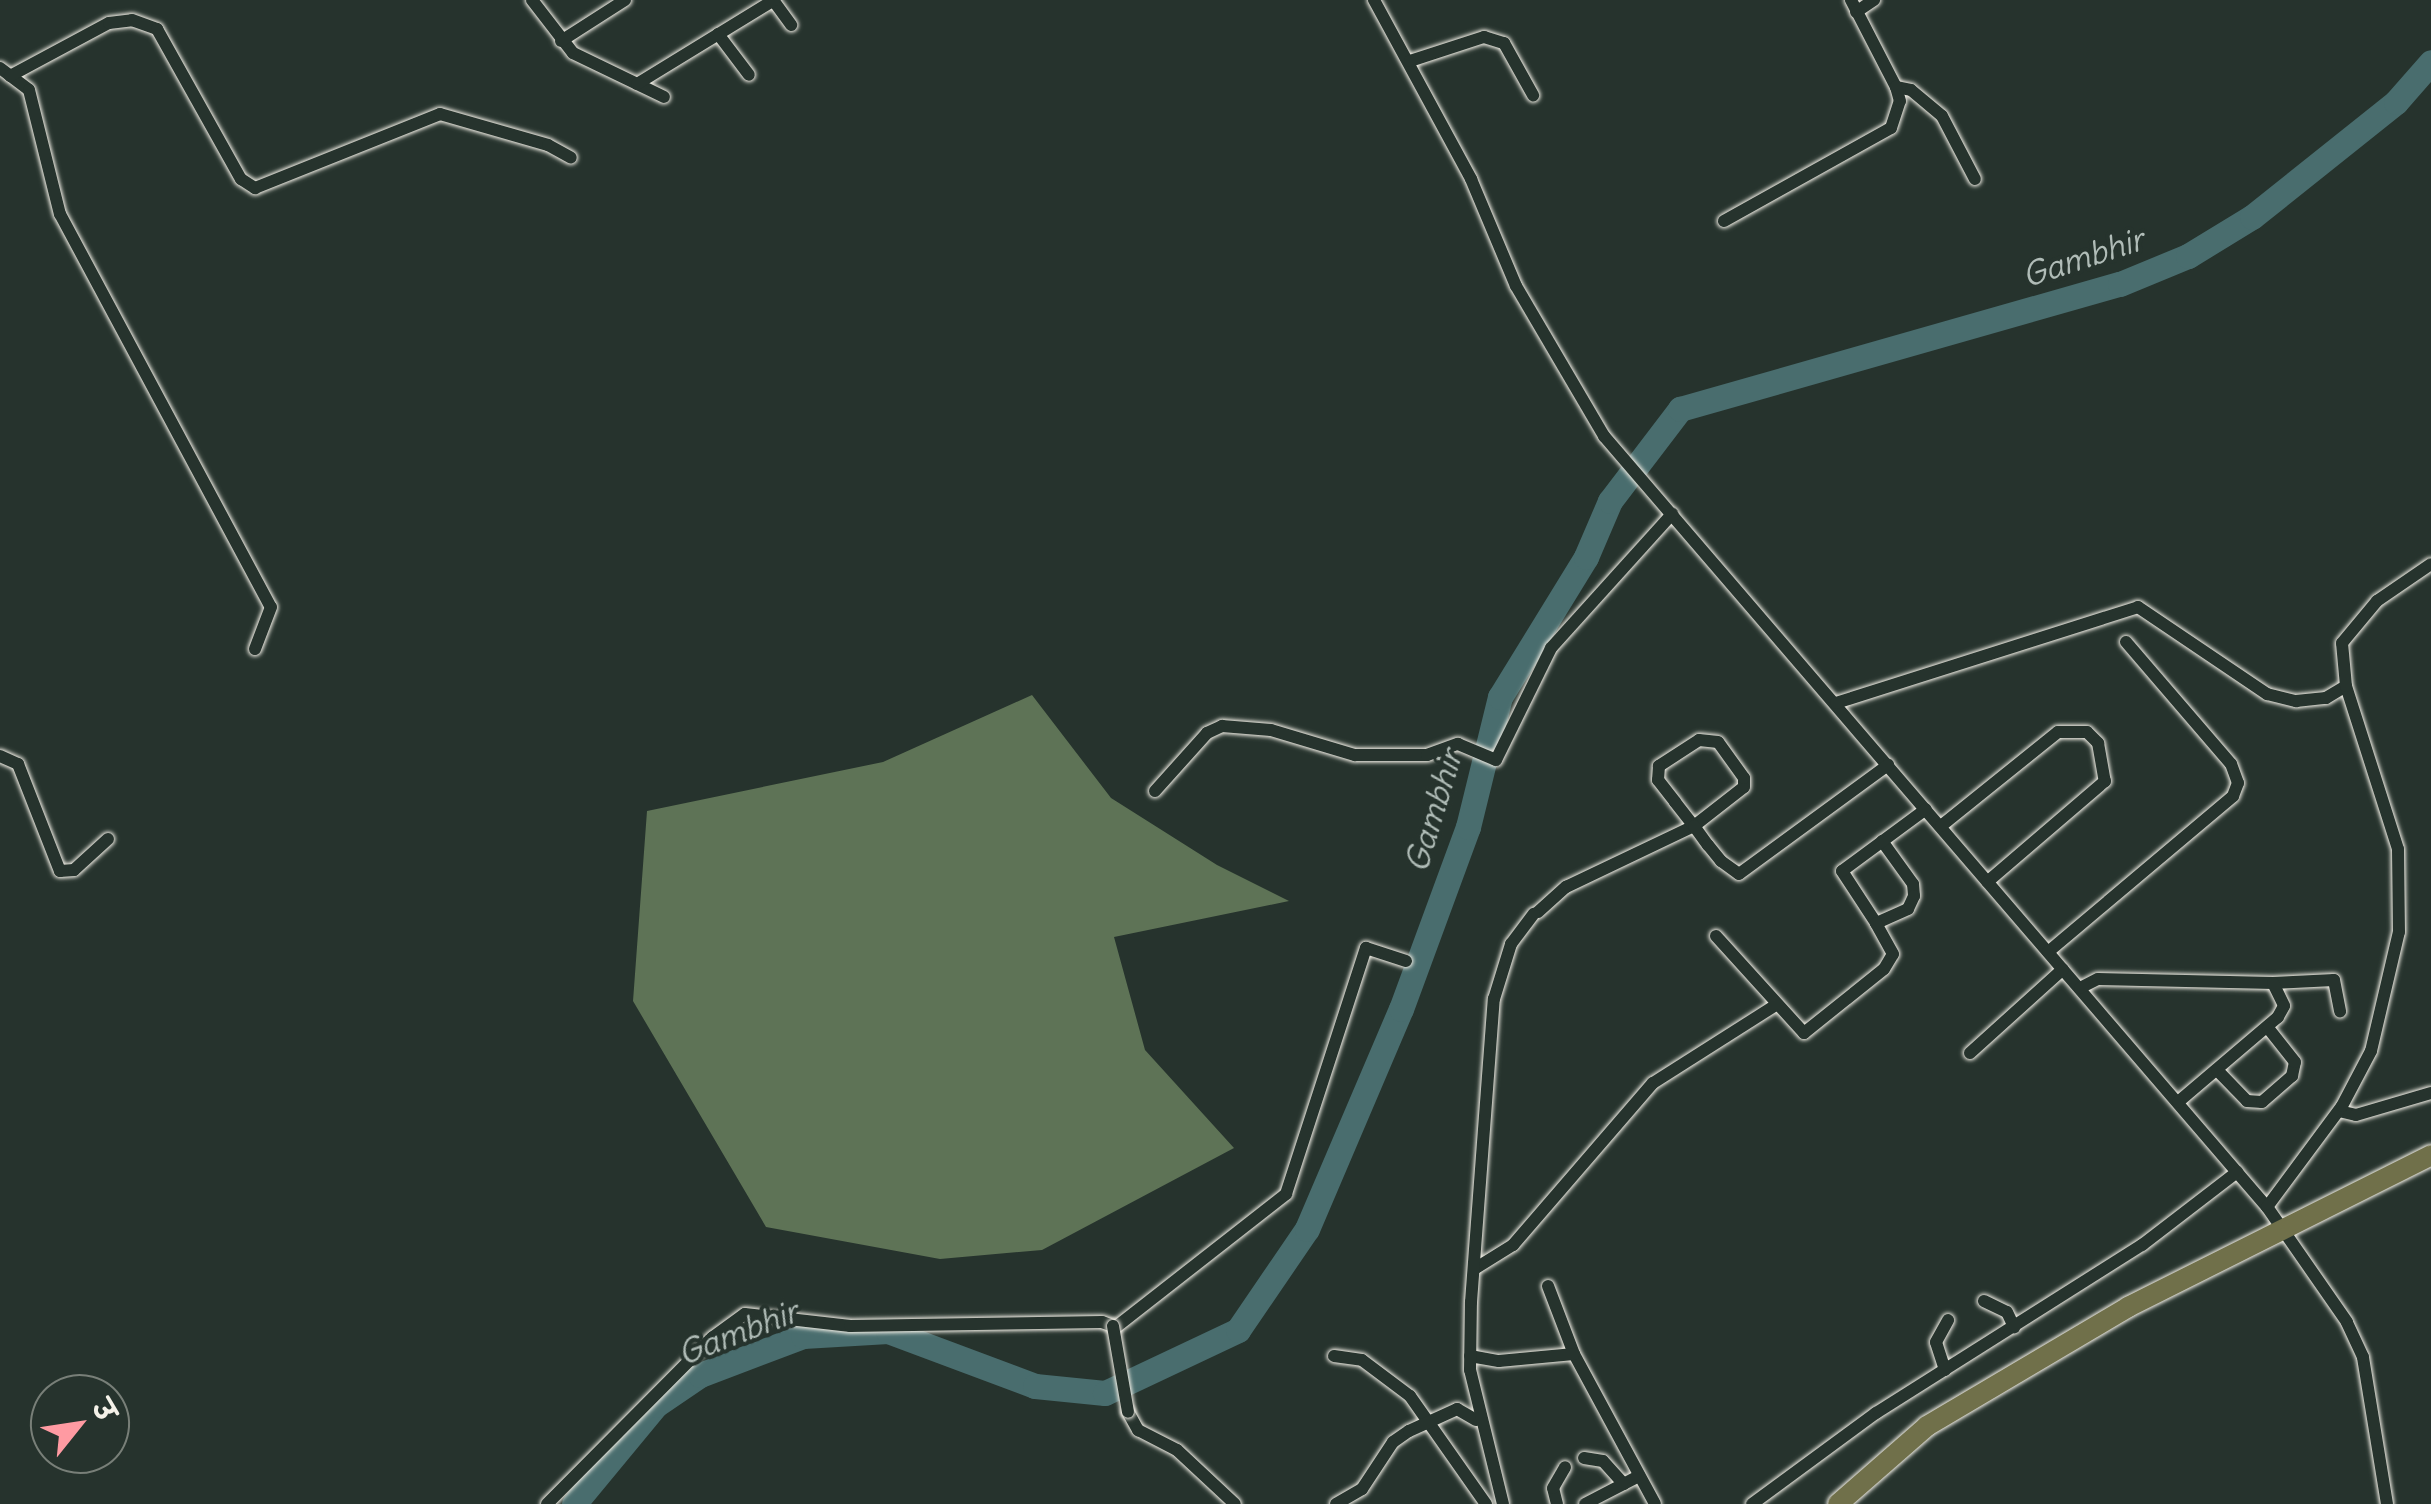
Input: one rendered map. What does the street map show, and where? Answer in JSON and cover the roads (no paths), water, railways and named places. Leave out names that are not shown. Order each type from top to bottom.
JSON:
[{"type":"main road","points":[[1838,1504],[1927,1426],[2128,1307],[2284,1233],[2431,1155]]},
{"type":"street","points":[[532,0],[561,41],[664,97]]},
{"type":"street","points":[[561,41],[625,0]]},
{"type":"street","points":[[637,84],[773,0],[790,25]]},
{"type":"street","points":[[1374,0],[1410,61],[1516,286],[1604,436],[2267,1207],[2347,1322],[2363,1357],[2387,1504]]},
{"type":"street","points":[[1724,221],[1890,128],[1900,102],[1896,87],[1854,6],[1874,0]]},
{"type":"street","points":[[254,649],[271,607],[60,214],[30,90],[5,72],[109,24],[132,20],[156,29],[241,180],[255,188],[440,114],[548,145],[571,158]]},
{"type":"street","points":[[718,34],[749,75]]},
{"type":"street","points":[[1410,61],[1484,36],[1504,43],[1533,95]]},
{"type":"street","points":[[1896,87],[1911,90],[1942,116],[1975,179]]},
{"type":"street","points":[[1155,791],[1206,732],[1222,726],[1272,730],[1356,755],[1427,754],[1458,744],[1496,760],[1551,648],[1672,514]]},
{"type":"street","points":[[2267,1207],[2339,1111],[2371,1051],[2399,932],[2398,849],[2346,686],[2342,643],[2377,602],[2431,564]]},
{"type":"street","points":[[1836,703],[2138,607],[2268,694],[2296,701],[2326,698],[2346,686]]},
{"type":"street","points":[[2048,952],[2233,796],[2238,783],[2231,764],[2126,642]]},
{"type":"street","points":[[1942,826],[2058,732],[2087,732],[2098,743],[2107,766],[2105,781],[1987,882]]},
{"type":"street","points":[[1502,1504],[1478,1422],[1470,1356],[1494,999],[1511,944],[1536,913],[1566,887],[1694,826],[1744,787],[1744,778],[1718,742],[1699,740],[1659,766],[1658,780],[1694,826],[1738,874],[1888,765]]},
{"type":"street","points":[[0,756],[18,764],[60,871],[74,870],[108,840]]},
{"type":"street","points":[[1716,936],[1804,1034],[1884,969],[1894,954],[1842,871],[1926,809]]},
{"type":"street","points":[[1876,923],[1908,910],[1914,896],[1913,884],[1882,841]]},
{"type":"street","points":[[547,1504],[712,1336],[745,1314],[850,1326],[1102,1322],[1116,1327],[1286,1194],[1366,948],[1406,960]]},
{"type":"street","points":[[1970,1052],[2064,969]]},
{"type":"street","points":[[2080,988],[2098,979],[2274,983],[2334,980],[2340,1011]]},
{"type":"street","points":[[2178,1102],[2268,1028],[2284,1006],[2274,983]]},
{"type":"street","points":[[1476,1268],[1512,1245],[1653,1083],[1776,1005]]},
{"type":"street","points":[[2217,1070],[2246,1101],[2262,1102],[2292,1076],[2296,1062],[2268,1028]]},
{"type":"street","points":[[2339,1111],[2356,1115],[2431,1093]]},
{"type":"street","points":[[1752,1504],[1945,1370],[2142,1245],[2237,1172]]},
{"type":"street","points":[[1548,1286],[1574,1354],[1655,1504]]},
{"type":"street","points":[[1984,1301],[2008,1312],[2014,1326]]},
{"type":"street","points":[[1945,1370],[1936,1342],[1948,1320]]},
{"type":"street","points":[[1113,1326],[1128,1412],[1138,1430],[1177,1450],[1235,1504]]},
{"type":"street","points":[[1470,1356],[1499,1361],[1574,1354]]},
{"type":"street","points":[[1334,1356],[1362,1360],[1431,1420],[1464,1480],[1486,1504]]},
{"type":"street","points":[[1336,1504],[1362,1489],[1393,1442],[1431,1420],[1457,1409],[1478,1422]]},
{"type":"street","points":[[1584,1458],[1603,1460],[1624,1484]]},
{"type":"street","points":[[1556,1504],[1552,1488],[1565,1467]]},
{"type":"street","points":[[1585,1504],[1639,1476]]},
{"type":"waterway","name":"Gambhir","points":[[574,1504],[656,1405],[700,1375],[803,1336],[888,1331],[1035,1386],[1105,1393],[1238,1330],[1307,1229],[1401,1009],[1468,827],[1500,697],[1586,557],[1610,501],[1680,409],[2120,284],[2188,256],[2252,217],[2396,102],[2431,62]]}]
